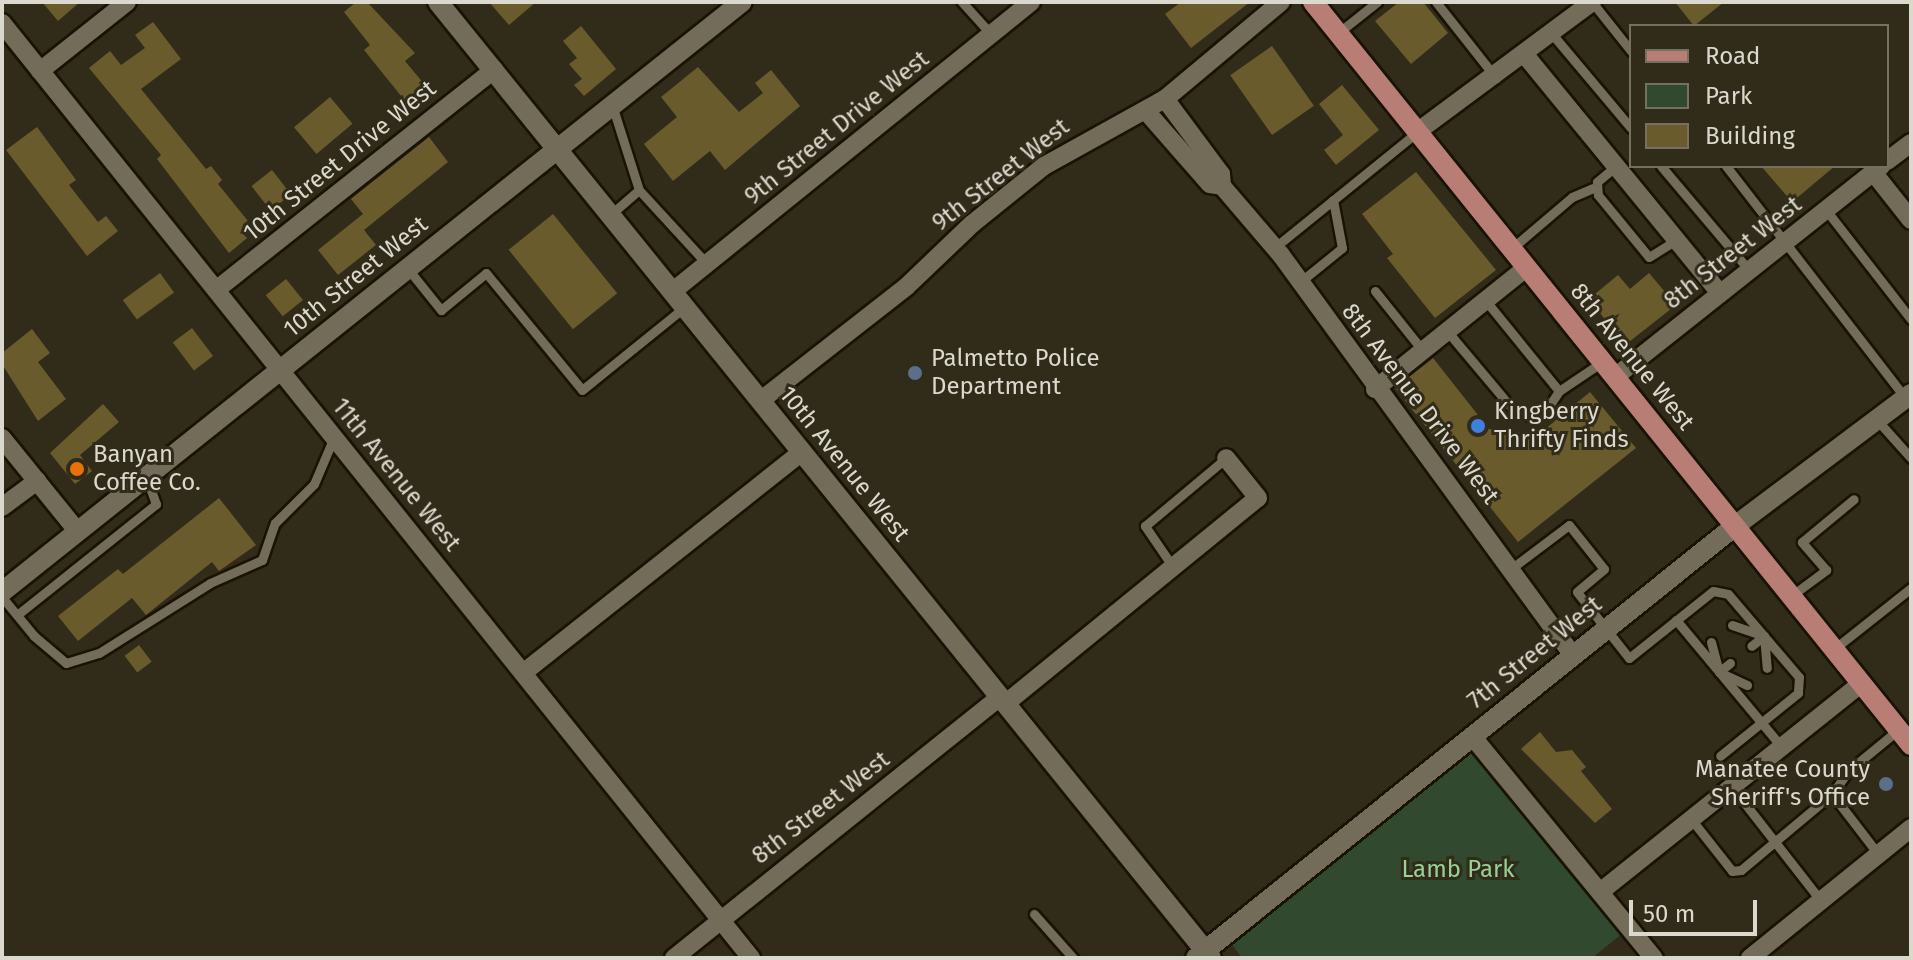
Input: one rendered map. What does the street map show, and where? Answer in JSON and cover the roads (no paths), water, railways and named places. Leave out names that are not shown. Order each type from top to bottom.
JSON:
[{"type":"main road","name":"8th Avenue West","points":[[1313,2],[1905,737]]},
{"type":"street","points":[[40,71],[127,2]]},
{"type":"street","name":"10th Avenue West","points":[[438,2],[1204,956]]},
{"type":"street","name":"10th Street West","points":[[2,595],[742,2]]},
{"type":"street","name":"9th Street Drive West","points":[[679,299],[707,264],[1031,2]]},
{"type":"street","name":"9th Street West","points":[[760,401],[906,287],[972,224],[1044,166],[1094,134],[1165,99],[1281,2]]},
{"type":"street","points":[[1417,132],[1497,78],[1584,4]]},
{"type":"street","name":"11th Avenue West","points":[[2,23],[751,958]]},
{"type":"street","points":[[1525,55],[1720,293]]},
{"type":"street","name":"10th Street Drive West","points":[[216,290],[494,70]]},
{"type":"street","name":"8th Avenue Drive West","points":[[1165,99],[1221,174],[1222,186],[1300,282],[1375,389],[1512,568],[1573,655]]},
{"type":"street","name":"8th Avenue Drive West","points":[[1146,111],[1210,184],[1222,186]]},
{"type":"street","name":"8th Street West","points":[[1889,160],[1911,143]]},
{"type":"street","name":"8th Street West","points":[[1608,369],[1720,293],[1879,168]]},
{"type":"street","points":[[1881,168],[1911,220]]},
{"type":"street","points":[[1375,389],[1526,268]]},
{"type":"street","name":"7th Street West","points":[[1204,956],[1735,526],[1909,399]]},
{"type":"street","points":[[2,438],[78,532]]},
{"type":"street","points":[[523,673],[802,452]]},
{"type":"street","name":"8th Street West","points":[[674,958],[1258,498],[1226,458]]},
{"type":"street","points":[[2,507],[37,481]]},
{"type":"street","points":[[1600,892],[1862,683]]},
{"type":"street","points":[[1472,736],[1654,958]]},
{"type":"street","points":[[1750,958],[1911,828]]},
{"type":"lane","points":[[962,2],[991,34]]},
{"type":"lane","points":[[1338,33],[1377,2]]},
{"type":"lane","points":[[1436,2],[1497,78]]},
{"type":"lane","points":[[1584,4],[1629,49]]},
{"type":"lane","points":[[1552,34],[1629,126]]},
{"type":"lane","points":[[612,105],[639,190],[707,264]]},
{"type":"lane","points":[[1274,248],[1417,132]]},
{"type":"lane","points":[[1511,249],[1572,197],[1593,188],[1616,166]]},
{"type":"lane","points":[[1663,168],[1749,270]]},
{"type":"lane","points":[[1728,168],[1909,399]]},
{"type":"lane","points":[[1593,188],[1649,257],[1676,240]]},
{"type":"lane","points":[[610,215],[639,190]]},
{"type":"lane","points":[[1300,282],[1342,248],[1333,200]]},
{"type":"lane","points":[[1826,210],[1911,319]]},
{"type":"lane","points":[[408,269],[441,310],[486,273],[582,390],[679,299]]},
{"type":"lane","points":[[1375,291],[1423,351]]},
{"type":"lane","points":[[1485,300],[1559,391]]},
{"type":"lane","points":[[1447,331],[1525,418],[1549,406],[1559,391],[1608,369]]},
{"type":"lane","points":[[1877,420],[1911,458]]},
{"type":"lane","points":[[2,595],[34,636],[66,663],[99,653],[210,583],[262,560],[275,523],[314,484],[334,437]]},
{"type":"lane","points":[[1173,567],[1145,526],[1226,458]]},
{"type":"lane","points":[[17,615],[156,504],[146,477]]},
{"type":"lane","points":[[1791,596],[1826,570],[1802,542],[1854,499]]},
{"type":"lane","points":[[1512,568],[1569,525],[1604,569],[1577,592],[1629,658],[1713,591],[1728,594],[1799,677],[1798,693],[1720,756]]},
{"type":"lane","points":[[1834,649],[1911,588]]},
{"type":"lane","points":[[1676,620],[1782,747]]},
{"type":"lane","points":[[1732,625],[1764,636]]},
{"type":"lane","points":[[1751,646],[1764,636]]},
{"type":"lane","points":[[1764,636],[1767,668]]},
{"type":"lane","points":[[1711,642],[1719,672]]},
{"type":"lane","points":[[1719,672],[1730,663]]},
{"type":"lane","points":[[1719,672],[1747,685]]},
{"type":"lane","points":[[1691,819],[1732,871],[1741,870],[1832,794],[1848,771],[1905,737]]},
{"type":"lane","points":[[1732,787],[1821,901]]},
{"type":"lane","points":[[1832,794],[1879,854]]},
{"type":"lane","points":[[1034,914],[1073,958]]},
{"type":"place","name":"Palmetto Police Department","points":[[915,373]]},
{"type":"place","name":"Kingberry Thrifty Finds","points":[[1478,426]]},
{"type":"place","name":"Banyan Coffee Co.","points":[[77,469]]},
{"type":"place","name":"Manatee County Sheriff's Office","points":[[1886,784]]},
{"type":"park label","name":"Lamb Park","points":[[1458,870]]}]
